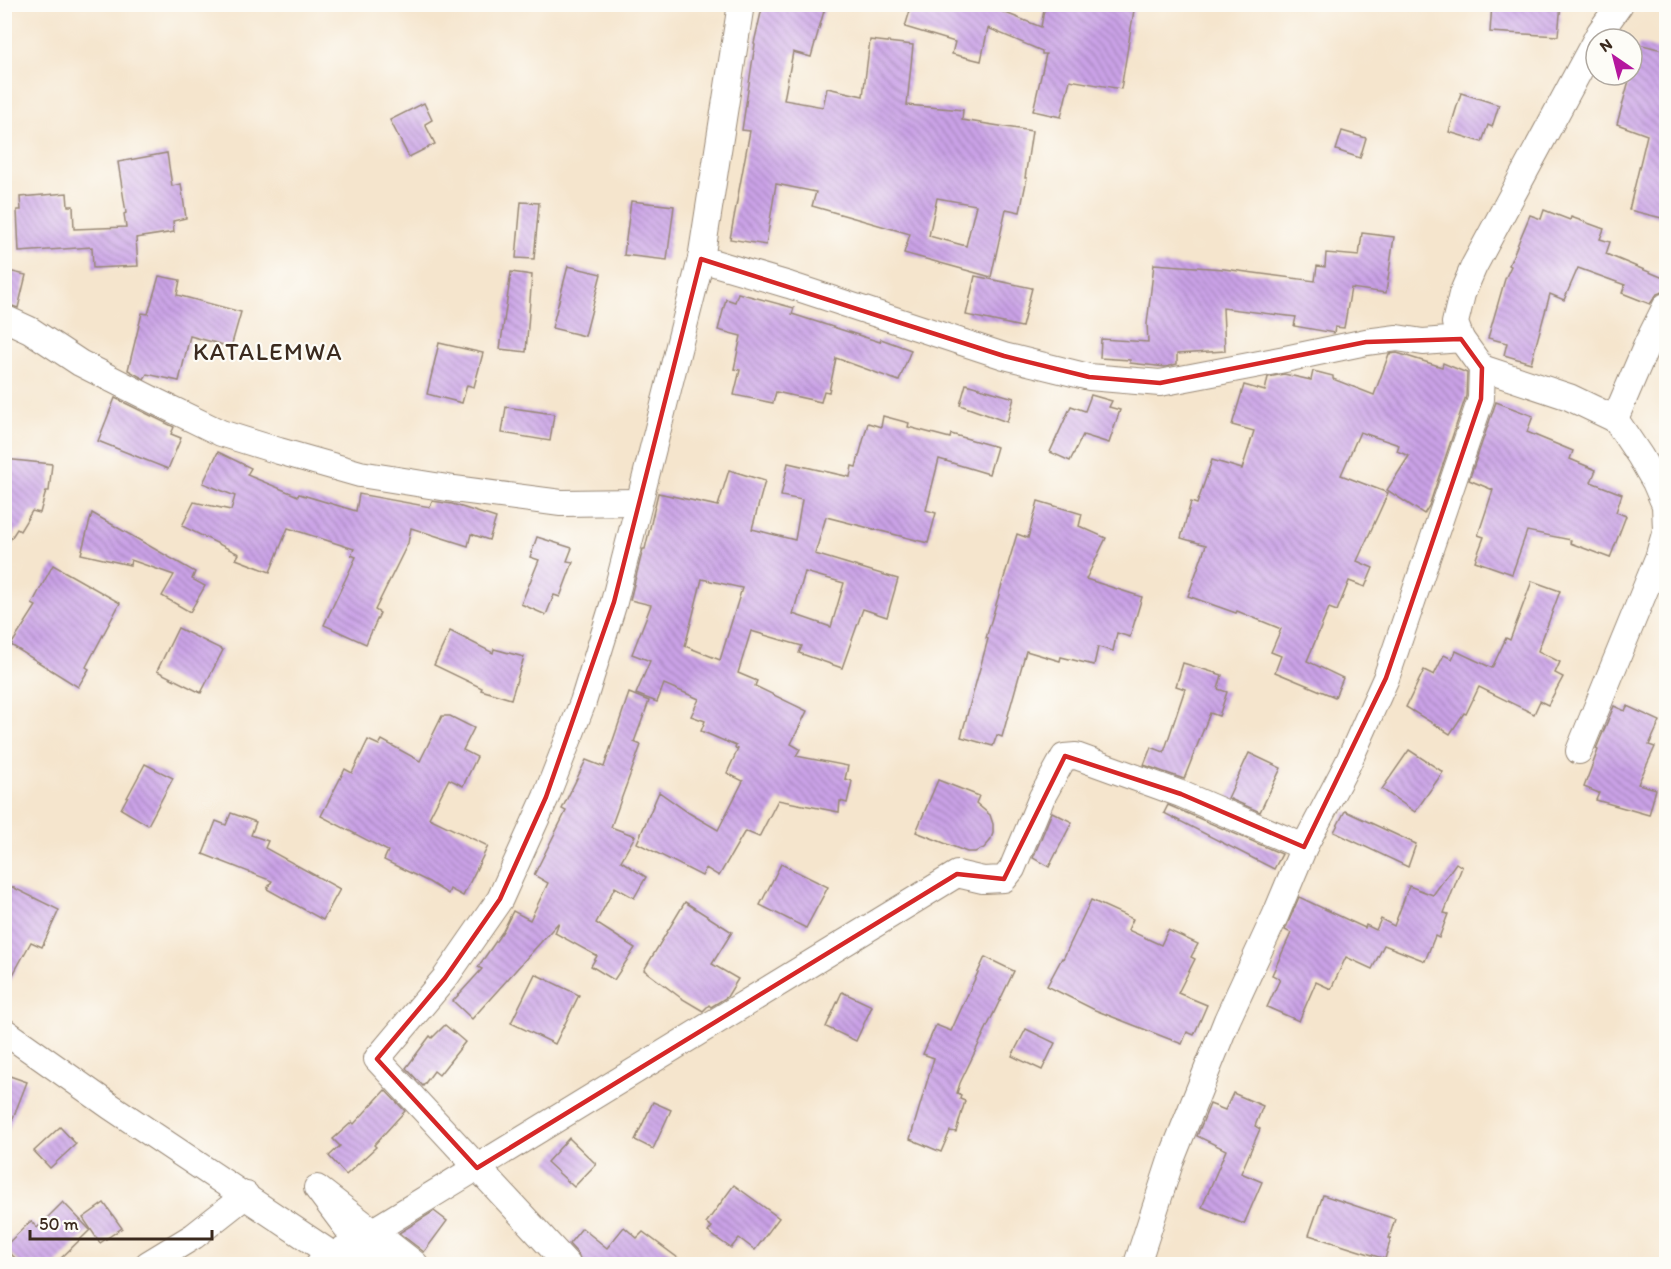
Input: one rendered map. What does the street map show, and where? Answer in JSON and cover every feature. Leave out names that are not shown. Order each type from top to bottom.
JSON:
[{"type":"street","points":[[567,1264],[377,1059],[446,978],[500,899],[546,798],[583,702],[614,602],[701,259],[741,4]]},
{"type":"street","points":[[1579,751],[1658,558],[1666,530],[1665,505],[1640,456],[1615,419],[1569,397],[1482,368],[1461,339],[1455,323],[1462,294],[1474,266],[1600,32],[1620,4]]},
{"type":"street","points":[[701,259],[789,285],[1004,356],[1089,377],[1160,383],[1366,342],[1397,338],[1423,342],[1461,339]]},
{"type":"street","points":[[1615,419],[1666,306]]},
{"type":"street","points":[[4,318],[30,330],[80,363],[210,428],[279,451],[360,474],[453,489],[561,503],[638,502]]},
{"type":"street","points":[[1137,1264],[1171,1160],[1227,1020],[1304,848],[1348,762],[1386,678],[1468,441],[1481,399],[1482,368]]},
{"type":"street","points":[[319,1264],[957,874],[983,880],[1004,879],[1012,869],[1042,798],[1064,757],[1076,756],[1181,794],[1304,848]]},
{"type":"street","points":[[4,1031],[110,1106],[347,1264]]},
{"type":"street","points":[[374,1264],[316,1188],[415,1264]]},
{"type":"street","points":[[148,1264],[194,1236],[246,1195]]},
{"type":"highlighted area","points":[[701,259],[1004,356],[1089,377],[1160,383],[1366,342],[1461,339],[1482,368],[1481,399],[1469,441],[1386,678],[1304,847],[1181,794],[1065,756],[1004,879],[957,874],[477,1168],[377,1059],[445,978],[500,899],[546,797],[614,602]]},
{"type":"building","points":[[763,4],[826,4],[811,57],[793,52],[784,100],[823,107],[827,88],[863,96],[870,40],[913,45],[907,105],[963,110],[962,120],[1032,131],[1025,178],[1027,178],[1020,212],[1006,209],[991,277],[904,253],[910,234],[812,206],[816,192],[776,184],[766,245],[730,239],[750,131],[742,130],[754,43]],"holes":[[[937,198],[976,205],[966,246],[929,236]]]},
{"type":"building","points":[[912,4],[1000,4],[998,10],[1041,27],[1045,4],[1135,4],[1121,89],[1070,80],[1061,117],[1033,111],[1046,54],[988,28],[981,61],[952,54],[955,42],[905,27]]},
{"type":"building","points":[[1492,4],[1561,4],[1558,36],[1490,32]]},
{"type":"building","points":[[1644,45],[1666,51],[1666,219],[1629,210],[1647,135],[1617,124],[1627,87],[1644,87]]},
{"type":"building","points":[[1461,93],[1499,105],[1492,127],[1488,125],[1482,142],[1449,132]]},
{"type":"building","points":[[424,103],[432,120],[425,124],[435,144],[409,157],[390,120]]},
{"type":"building","points":[[1342,131],[1366,138],[1360,158],[1336,150]]},
{"type":"building","points":[[167,153],[172,186],[181,184],[186,218],[173,221],[174,232],[136,238],[138,266],[93,268],[92,247],[19,252],[17,210],[21,210],[20,197],[67,193],[68,206],[73,206],[74,229],[126,227],[118,162]]},
{"type":"building","points":[[631,201],[674,206],[667,260],[624,255]]},
{"type":"building","points":[[521,202],[539,203],[534,259],[516,258]]},
{"type":"building","points":[[1544,210],[1604,229],[1600,239],[1610,242],[1606,254],[1666,279],[1666,291],[1657,294],[1650,304],[1622,293],[1625,285],[1578,268],[1564,300],[1550,294],[1531,363],[1504,355],[1507,343],[1488,338],[1511,266],[1509,265],[1530,215],[1541,219]]},
{"type":"building","points":[[1362,233],[1394,237],[1386,293],[1351,288],[1344,328],[1335,327],[1334,333],[1294,326],[1296,317],[1223,308],[1225,351],[1177,354],[1177,364],[1166,367],[1130,363],[1130,360],[1100,358],[1101,339],[1148,342],[1147,324],[1154,264],[1224,269],[1315,281],[1317,266],[1325,267],[1326,253],[1359,256]]},
{"type":"building","points":[[568,266],[601,274],[585,336],[552,328]]},
{"type":"building","points":[[4,270],[26,275],[18,308],[4,303]]},
{"type":"building","points":[[511,272],[532,275],[526,352],[500,349]]},
{"type":"building","points":[[159,276],[180,280],[177,295],[241,312],[231,347],[190,336],[179,381],[147,374],[144,379],[128,370],[142,313],[148,314]]},
{"type":"building","points":[[975,276],[1032,288],[1022,327],[966,315]]},
{"type":"building","points":[[738,293],[794,308],[792,314],[880,342],[881,339],[911,350],[899,381],[836,358],[829,392],[824,391],[821,402],[776,392],[773,403],[734,395],[740,370],[734,369],[741,336],[718,330],[726,299],[735,302]]},
{"type":"building","points":[[439,343],[483,353],[474,387],[467,385],[462,403],[427,394]]},
{"type":"building","points":[[1397,353],[1442,367],[1443,363],[1467,373],[1466,396],[1429,506],[1424,514],[1387,490],[1409,456],[1397,451],[1399,445],[1360,432],[1341,475],[1388,493],[1357,561],[1373,568],[1365,587],[1349,581],[1337,611],[1329,608],[1307,661],[1343,678],[1335,697],[1275,672],[1281,656],[1271,652],[1281,629],[1237,611],[1236,613],[1188,596],[1206,545],[1181,538],[1191,502],[1197,504],[1212,460],[1242,469],[1254,431],[1232,425],[1244,385],[1265,391],[1268,377],[1284,374],[1311,380],[1313,371],[1333,376],[1333,379],[1374,395],[1389,354]]},
{"type":"building","points":[[966,384],[1014,398],[1007,422],[960,405]]},
{"type":"building","points":[[1091,395],[1112,401],[1109,407],[1120,410],[1109,443],[1083,435],[1070,461],[1050,452],[1071,406],[1085,411]]},
{"type":"building","points":[[115,398],[174,427],[171,434],[181,438],[168,469],[98,441]]},
{"type":"building","points":[[1496,402],[1533,416],[1527,432],[1573,451],[1570,459],[1596,470],[1591,482],[1622,494],[1616,512],[1626,516],[1610,558],[1570,543],[1571,540],[1527,531],[1512,574],[1475,561],[1484,537],[1478,535],[1493,490],[1469,480]]},
{"type":"building","points":[[506,407],[554,414],[550,441],[502,433]]},
{"type":"building","points":[[883,416],[909,423],[908,427],[950,438],[951,434],[997,447],[989,474],[939,459],[926,510],[936,513],[928,543],[826,517],[815,554],[898,579],[887,617],[863,609],[842,668],[799,653],[802,646],[751,631],[738,673],[757,681],[755,686],[807,711],[791,744],[800,749],[796,756],[848,766],[845,779],[852,781],[847,803],[840,801],[839,812],[778,800],[759,837],[745,831],[719,876],[706,868],[702,876],[637,843],[659,792],[718,830],[743,781],[727,773],[738,749],[735,748],[736,746],[701,731],[705,721],[691,716],[699,699],[664,684],[657,702],[636,694],[650,661],[632,654],[651,605],[630,600],[658,493],[718,506],[729,470],[765,481],[752,529],[795,540],[802,500],[781,496],[788,463],[850,477],[852,466],[856,467],[868,423],[881,427]],"holes":[[[805,572],[844,583],[831,627],[793,614]],[[702,579],[742,588],[720,660],[685,646]]]},
{"type":"building","points":[[218,452],[251,468],[247,475],[298,496],[299,494],[356,511],[359,494],[430,507],[432,501],[452,504],[496,518],[489,540],[471,534],[468,546],[411,528],[408,543],[375,610],[380,613],[366,644],[324,625],[356,557],[351,555],[354,549],[288,528],[270,572],[236,559],[239,554],[182,526],[194,502],[231,510],[235,496],[203,483]]},
{"type":"building","points":[[4,459],[52,464],[49,491],[46,491],[40,513],[32,511],[20,531],[17,529],[4,549]]},
{"type":"building","points":[[1038,501],[1082,514],[1079,526],[1106,538],[1086,579],[1142,597],[1130,637],[1117,633],[1113,651],[1098,647],[1094,665],[1061,657],[1060,661],[1026,651],[1002,737],[997,735],[993,746],[961,737],[988,639],[986,638],[1017,534],[1028,538]]},
{"type":"building","points":[[92,513],[195,572],[192,579],[205,586],[190,612],[162,596],[174,575],[131,560],[130,565],[81,554]]},
{"type":"building","points":[[537,537],[572,548],[567,561],[573,562],[560,597],[554,595],[546,615],[521,604],[539,560],[530,557]]},
{"type":"building","points":[[53,565],[120,603],[78,687],[11,645],[36,606],[32,604]]},
{"type":"building","points":[[1532,581],[1560,591],[1538,651],[1560,662],[1555,673],[1563,677],[1548,705],[1540,701],[1534,714],[1479,687],[1466,714],[1464,713],[1450,734],[1406,707],[1424,670],[1434,675],[1444,655],[1452,659],[1456,651],[1492,668],[1506,638],[1510,640]]},
{"type":"building","points":[[178,628],[223,650],[201,693],[157,671]]},
{"type":"building","points":[[450,631],[493,653],[494,649],[524,657],[511,699],[481,690],[482,688],[434,665]]},
{"type":"building","points":[[1183,663],[1222,675],[1218,689],[1227,692],[1219,716],[1210,713],[1184,779],[1144,765],[1151,747],[1164,752],[1185,689],[1176,686]]},
{"type":"building","points":[[629,693],[649,701],[634,742],[641,745],[611,827],[635,836],[621,861],[646,877],[634,898],[615,887],[596,923],[635,948],[614,980],[591,966],[597,956],[555,933],[559,922],[472,1019],[453,1001],[482,969],[478,967],[503,931],[513,911],[530,920],[548,883],[534,875],[566,811],[562,809],[586,760],[604,767]]},
{"type":"building","points":[[1614,706],[1625,711],[1627,706],[1660,721],[1649,745],[1655,747],[1638,784],[1656,789],[1649,815],[1596,800],[1599,793],[1584,787],[1598,750],[1596,749]]},
{"type":"building","points":[[442,716],[450,716],[474,728],[463,750],[477,757],[463,786],[449,779],[429,818],[488,846],[463,896],[450,889],[448,894],[384,860],[388,851],[321,816],[345,769],[352,773],[368,740],[379,745],[382,740],[420,761]]},
{"type":"building","points":[[1409,750],[1443,772],[1415,812],[1382,789]]},
{"type":"building","points":[[1249,753],[1281,768],[1260,812],[1228,798]]},
{"type":"building","points":[[145,764],[173,778],[148,825],[121,809]]},
{"type":"building","points":[[938,780],[979,796],[976,803],[990,815],[993,824],[990,841],[984,848],[975,852],[967,852],[916,832]]},
{"type":"building","points":[[1168,805],[1282,854],[1274,869],[1164,813]]},
{"type":"building","points":[[1345,811],[1416,844],[1408,867],[1334,832]]},
{"type":"building","points":[[1052,812],[1072,822],[1049,867],[1033,858]]},
{"type":"building","points":[[231,813],[256,822],[251,835],[268,841],[265,848],[340,889],[323,920],[267,889],[272,881],[203,854],[216,821],[226,825]]},
{"type":"building","points":[[1456,863],[1462,867],[1444,913],[1448,914],[1439,938],[1435,936],[1425,961],[1384,945],[1372,969],[1346,957],[1331,989],[1316,982],[1299,1021],[1267,1007],[1280,979],[1272,975],[1291,933],[1285,930],[1299,897],[1365,928],[1366,925],[1376,930],[1381,919],[1394,926],[1409,886],[1433,895]]},
{"type":"building","points":[[781,864],[828,887],[806,928],[760,905]]},
{"type":"building","points":[[4,883],[59,910],[42,947],[31,942],[4,991]]},
{"type":"building","points":[[1091,900],[1133,919],[1128,930],[1161,945],[1168,930],[1198,944],[1191,957],[1195,959],[1178,993],[1207,1005],[1194,1035],[1187,1032],[1182,1044],[1095,1010],[1047,986],[1063,959]]},
{"type":"building","points":[[685,902],[732,932],[712,964],[738,979],[727,997],[711,1007],[709,1005],[703,1011],[681,998],[644,970]]},
{"type":"building","points":[[985,957],[1014,971],[960,1083],[957,1093],[961,1095],[960,1099],[965,1101],[956,1132],[950,1131],[941,1152],[910,1139],[934,1058],[923,1054],[936,1025],[951,1031]]},
{"type":"building","points":[[535,974],[579,995],[555,1044],[511,1023]]},
{"type":"building","points":[[842,992],[872,1006],[856,1041],[826,1027]]},
{"type":"building","points":[[445,1025],[465,1042],[439,1075],[434,1071],[423,1086],[406,1068],[430,1036],[432,1038]]},
{"type":"building","points":[[1026,1029],[1055,1043],[1042,1070],[1012,1056]]},
{"type":"building","points":[[4,1074],[27,1082],[6,1136],[4,1136]]},
{"type":"building","points":[[385,1090],[405,1111],[374,1145],[376,1147],[346,1175],[329,1156],[340,1146],[333,1139],[352,1122],[354,1124]]},
{"type":"building","points":[[1233,1093],[1263,1106],[1255,1126],[1260,1129],[1241,1173],[1262,1182],[1244,1224],[1202,1207],[1226,1150],[1197,1136],[1210,1104],[1225,1110]]},
{"type":"building","points":[[653,1102],[671,1110],[653,1149],[635,1140]]},
{"type":"building","points":[[60,1127],[76,1144],[50,1168],[34,1151]]},
{"type":"building","points":[[569,1138],[596,1164],[574,1187],[547,1162]]},
{"type":"building","points":[[734,1185],[779,1218],[755,1250],[739,1238],[731,1248],[708,1232],[712,1227],[706,1223]]},
{"type":"building","points":[[1323,1195],[1395,1219],[1385,1259],[1309,1235]]},
{"type":"building","points":[[63,1202],[90,1230],[55,1264],[21,1264],[4,1247],[31,1221],[37,1228]]},
{"type":"building","points":[[104,1203],[122,1228],[100,1243],[83,1218]]},
{"type":"building","points":[[434,1211],[447,1221],[424,1252],[399,1233]]},
{"type":"building","points":[[624,1227],[637,1238],[643,1232],[686,1264],[582,1264],[578,1254],[569,1244],[582,1228],[607,1248]]},
{"type":"district","name":"KATALEMWA","points":[[268,351]]}]
